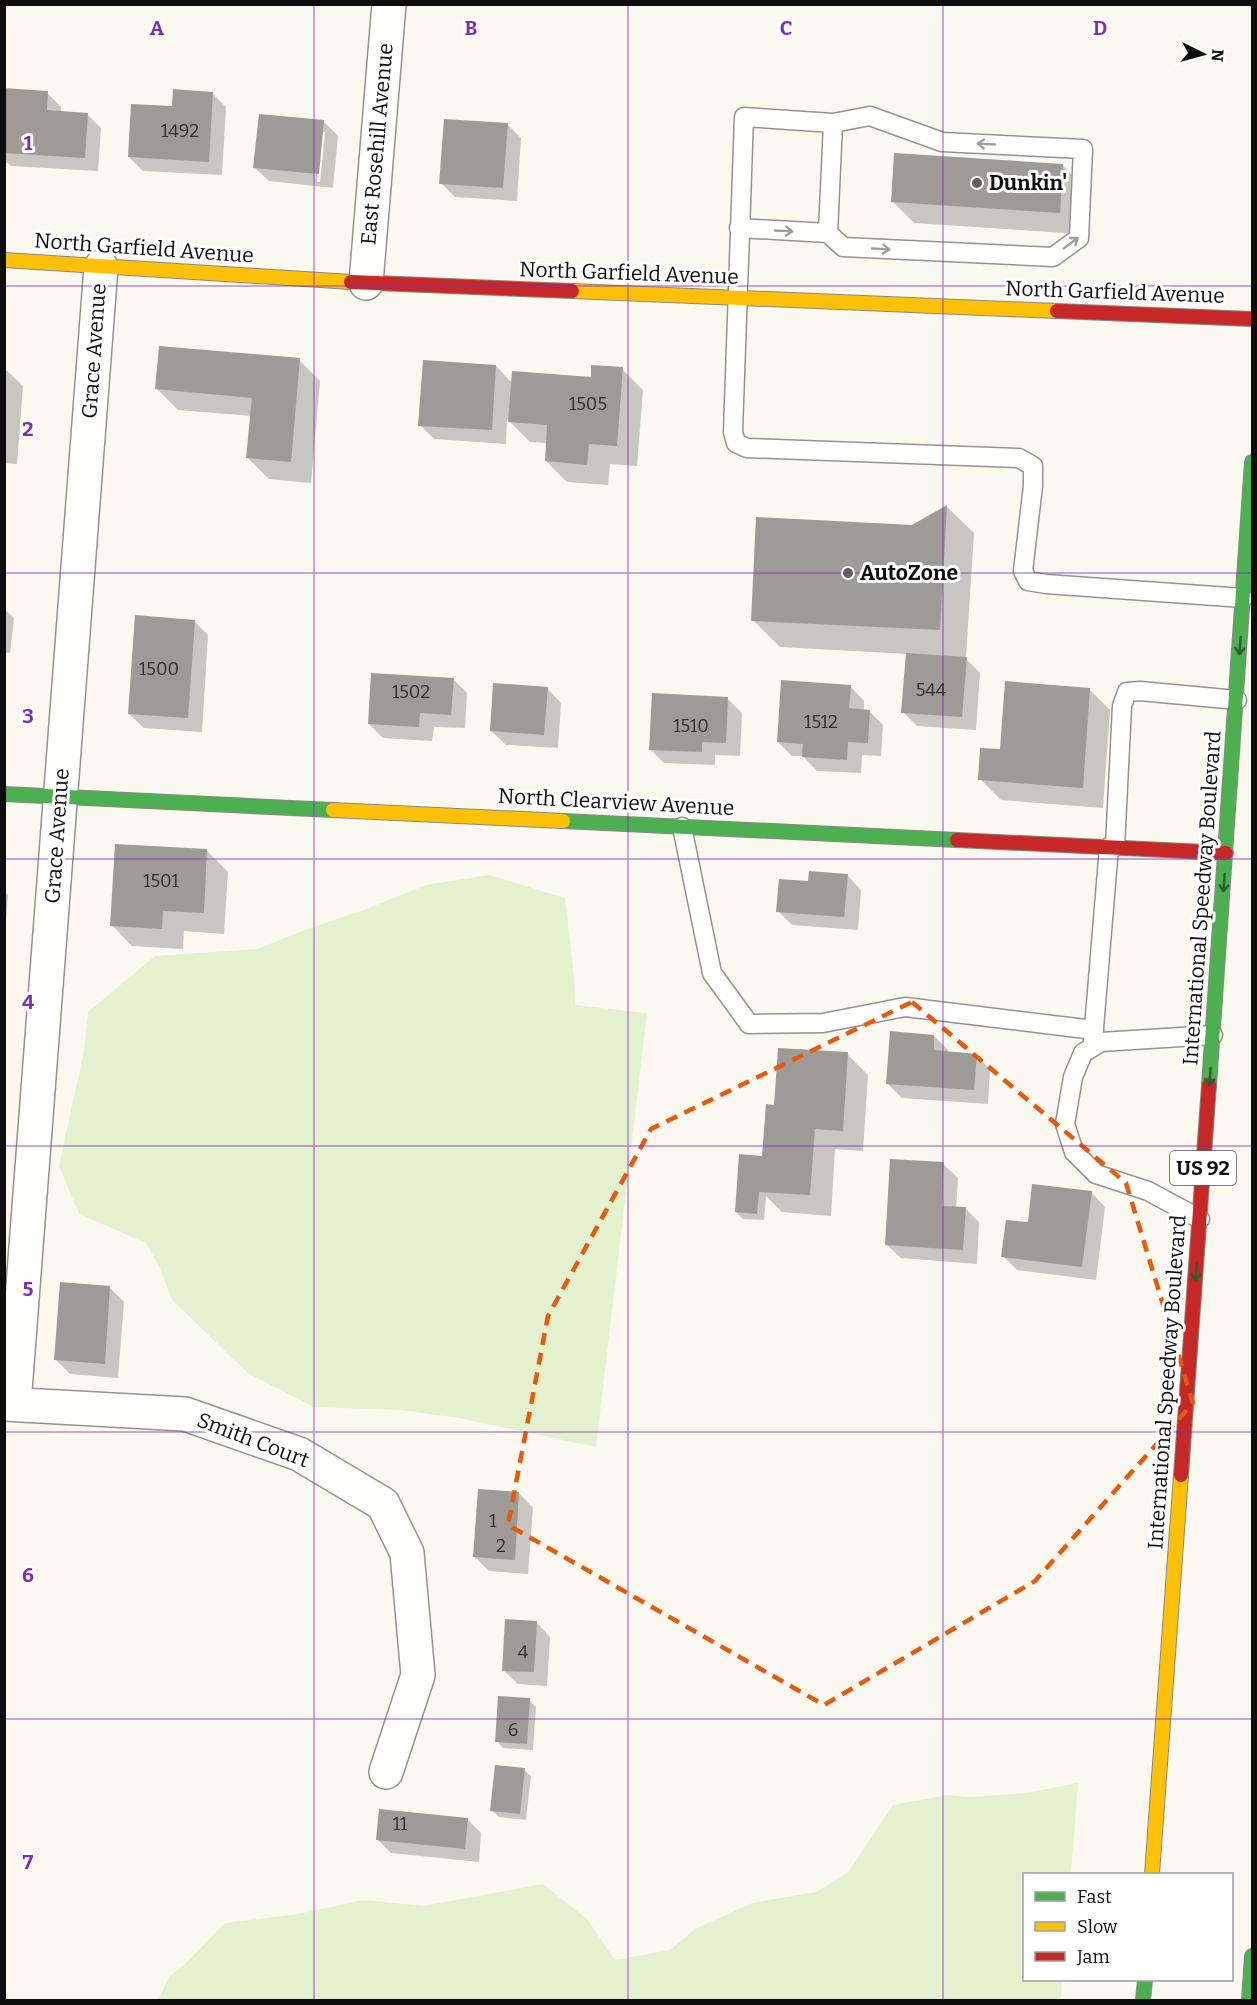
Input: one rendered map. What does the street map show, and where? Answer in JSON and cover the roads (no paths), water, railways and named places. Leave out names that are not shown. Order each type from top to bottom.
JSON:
[{"type":"street","name":"East Rosehill Avenue","points":[[366,283],[389,4]]},
{"type":"street","name":"North Garfield Avenue","points":[[4,260],[366,283],[1252,319]]},
{"type":"street","name":"Grace Avenue","points":[[9,1404],[101,267]]},
{"type":"street","name":"International Speedway Boulevard","points":[[1152,1873],[1237,700],[1252,462]]},
{"type":"street","name":"North Clearview Avenue","points":[[4,794],[1226,853]]},
{"type":"street","name":"Smith Court","points":[[9,1404],[185,1414],[299,1454],[382,1504],[407,1553],[418,1674],[386,1772]]},
{"type":"street","points":[[1249,2001],[1252,1956]]},
{"type":"street","points":[[1143,2001],[1145,1981]]},
{"type":"lane","points":[[740,228],[828,233],[843,247],[1053,257],[1080,238],[1083,149],[942,142],[870,116],[833,123],[744,117],[737,298],[733,432],[736,443],[747,448],[1019,458],[1033,466],[1033,486],[1023,571],[1028,581],[1243,598]]},
{"type":"lane","points":[[828,233],[833,123]]},
{"type":"lane","points":[[1200,1219],[1148,1191],[1096,1174],[1074,1152],[1065,1124],[1073,1077],[1083,1053],[1093,1039],[1112,847],[1122,706],[1127,692],[1140,691],[1237,700]]},
{"type":"lane","points":[[682,827],[712,973],[749,1024],[823,1023],[905,1007],[1101,1042],[1213,1035]]},
{"type":"place","name":"Dunkin'","points":[[977,183]]},
{"type":"place","name":"AutoZone","points":[[848,573]]}]
